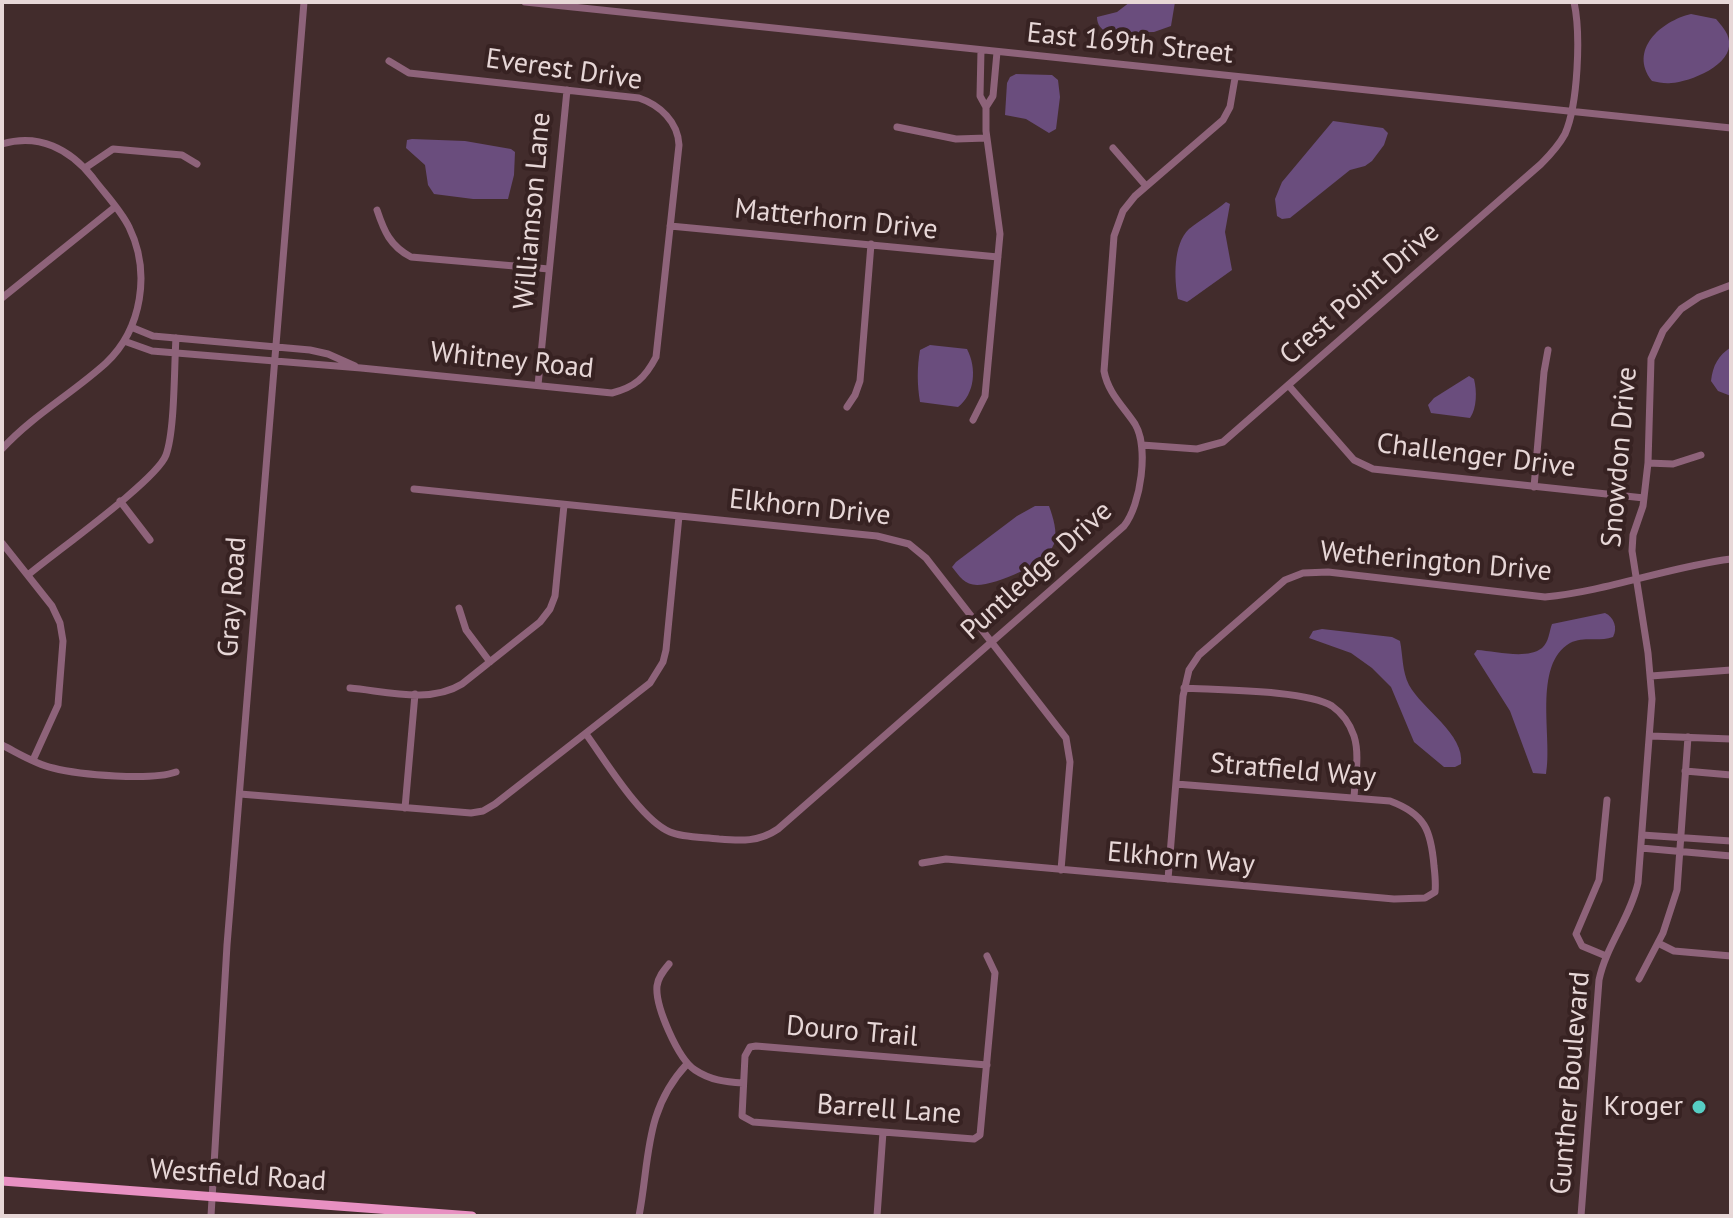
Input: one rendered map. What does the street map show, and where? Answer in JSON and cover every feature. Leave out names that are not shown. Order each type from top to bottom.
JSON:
[{"type":"main road","name":"Westfield Road","points":[[2,1181],[472,1216]]},
{"type":"street","name":"Gray Road","points":[[211,1216],[227,945],[304,2]]},
{"type":"street","name":"East 169th Street","points":[[525,2],[1731,128]]},
{"type":"street","points":[[1572,112],[1578,37],[1574,2]]},
{"type":"street","points":[[973,420],[985,396],[1000,234],[987,138],[986,107],[980,96],[981,50]]},
{"type":"street","points":[[986,107],[993,96],[997,52]]},
{"type":"street","name":"Everest Drive","points":[[389,61],[409,73],[639,98],[650,102],[670,118],[679,145],[670,226]]},
{"type":"street","points":[[1142,445],[1137,427],[1108,388],[1104,366],[1114,236],[1123,211],[1146,186],[1223,120],[1230,107],[1235,78]]},
{"type":"street","name":"Williamson Lane","points":[[538,385],[567,90]]},
{"type":"street","name":"Crest Point Drive","points":[[1142,445],[1197,449],[1216,446],[1289,386],[1541,164],[1565,134],[1572,112]]},
{"type":"street","points":[[897,127],[956,139],[987,138]]},
{"type":"street","points":[[2,144],[22,140],[46,143],[69,153],[85,168],[129,227],[140,262],[140,297],[124,341],[102,366],[2,449]]},
{"type":"street","points":[[1113,148],[1146,186]]},
{"type":"street","points":[[85,168],[113,149],[182,155],[197,164]]},
{"type":"street","points":[[2,298],[115,207]]},
{"type":"street","points":[[377,210],[385,235],[397,249],[411,257],[549,269]]},
{"type":"street","name":"Whitney Road","points":[[124,341],[143,350],[612,393],[636,385],[647,374],[656,357],[670,226]]},
{"type":"street","name":"Matterhorn Drive","points":[[670,226],[998,257]]},
{"type":"street","points":[[847,407],[860,381],[871,244]]},
{"type":"street","name":"Snowdon Drive","points":[[1635,579],[1632,540],[1644,498],[1651,416],[1649,373],[1656,343],[1681,309],[1699,297],[1731,285]]},
{"type":"street","name":"Whitney Road","points":[[131,327],[144,334],[328,354],[361,368]]},
{"type":"street","points":[[28,575],[152,474],[166,455],[176,338]]},
{"type":"street","points":[[1534,487],[1548,350]]},
{"type":"street","name":"Challenger Drive","points":[[1289,386],[1354,460],[1366,466],[1644,498]]},
{"type":"street","name":"Puntledge Drive","points":[[586,734],[627,790],[660,827],[675,834],[737,840],[762,838],[778,829],[1130,518],[1137,503],[1142,445]]},
{"type":"street","points":[[1648,463],[1673,464],[1701,455]]},
{"type":"street","name":"Elkhorn Drive","points":[[414,489],[901,540],[921,552],[1062,731],[1069,747],[1061,870]]},
{"type":"street","points":[[120,501],[150,540]]},
{"type":"street","points":[[350,688],[415,694],[449,691],[540,622],[550,609],[556,589],[564,505]]},
{"type":"street","points":[[240,794],[471,813],[483,811],[650,683],[663,662],[679,516]]},
{"type":"street","points":[[2,543],[57,616],[63,641],[58,705],[33,760]]},
{"type":"street","name":"Wetherington Drive","points":[[1168,879],[1184,688],[1189,670],[1199,655],[1281,583],[1303,573],[1328,572],[1545,597],[1574,595],[1731,559]]},
{"type":"street","name":"Gunther Boulevard","points":[[1581,1216],[1594,1026],[1601,973],[1606,956],[1634,900],[1651,736],[1651,676],[1635,579]]},
{"type":"street","points":[[459,608],[466,630],[490,662]]},
{"type":"street","points":[[1651,676],[1731,670]]},
{"type":"street","points":[[1184,688],[1301,697],[1331,706],[1344,718],[1354,736],[1357,762],[1354,798]]},
{"type":"street","points":[[405,808],[415,694]]},
{"type":"street","points":[[1651,736],[1731,739]]},
{"type":"street","points":[[1639,979],[1673,907],[1678,885],[1688,737]]},
{"type":"street","points":[[2,745],[62,770],[146,777],[176,772]]},
{"type":"street","points":[[1685,771],[1731,775]]},
{"type":"street","name":"Stratfield Way","points":[[1176,784],[1390,801],[1402,806],[1421,820],[1431,842],[1435,892]]},
{"type":"street","points":[[1606,956],[1582,946],[1576,934],[1599,880],[1607,800]]},
{"type":"street","points":[[1642,835],[1731,841]]},
{"type":"street","points":[[1641,848],[1731,856]]},
{"type":"street","name":"Elkhorn Way","points":[[922,863],[946,859],[1394,899],[1425,898],[1435,892]]},
{"type":"street","points":[[1658,943],[1674,951],[1731,956]]},
{"type":"street","name":"Barrell Lane","points":[[743,1083],[741,1112],[748,1121],[974,1139],[980,1135],[995,973],[987,956]]},
{"type":"street","points":[[669,964],[657,986],[660,1005],[675,1044],[687,1064],[706,1077],[743,1083]]},
{"type":"street","name":"Douro Trail","points":[[743,1083],[745,1056],[750,1047],[756,1046],[987,1065]]},
{"type":"street","points":[[639,1216],[648,1143],[664,1094],[687,1064]]},
{"type":"street","points":[[877,1216],[883,1132]]},
{"type":"shaded area","points":[[1130,2],[1175,2],[1171,26],[1154,32],[1108,33],[1100,26],[1097,17],[1117,12]]},
{"type":"shaded area","points":[[1691,14],[1716,19],[1722,26],[1729,41],[1724,58],[1709,71],[1689,79],[1669,83],[1652,81],[1644,58],[1651,38],[1669,23]]},
{"type":"shaded area","points":[[1016,74],[1052,75],[1058,80],[1060,97],[1056,129],[1049,133],[1026,119],[1005,115],[1007,83]]},
{"type":"shaded area","points":[[1333,121],[1383,128],[1388,133],[1384,145],[1372,161],[1350,170],[1290,218],[1282,219],[1277,216],[1275,199],[1282,182]]},
{"type":"shaded area","points":[[407,140],[465,141],[511,149],[515,152],[514,175],[508,199],[434,194],[428,185],[425,165],[406,148]]},
{"type":"shaded area","points":[[1226,202],[1230,204],[1225,232],[1232,270],[1187,302],[1178,299],[1176,262],[1180,243],[1189,229]]},
{"type":"shaded area","points":[[930,345],[967,349],[973,380],[968,395],[958,407],[920,402],[920,350]]},
{"type":"shaded area","points":[[1731,347],[1731,396],[1718,391],[1711,381],[1717,361]]},
{"type":"shaded area","points":[[1469,376],[1474,379],[1476,394],[1470,418],[1431,413],[1428,405],[1434,398]]},
{"type":"shaded area","points":[[1035,506],[1049,506],[1052,515],[1055,535],[1050,551],[1020,572],[986,584],[973,585],[960,577],[952,567],[956,562]]},
{"type":"shaded area","points":[[1605,613],[1614,623],[1613,637],[1570,643],[1558,653],[1551,668],[1546,703],[1546,774],[1533,773],[1510,711],[1474,654],[1477,650],[1520,654],[1536,652],[1546,643],[1552,624]]},
{"type":"shaded area","points":[[1322,629],[1392,637],[1400,641],[1409,685],[1450,732],[1460,753],[1461,764],[1444,767],[1414,742],[1391,687],[1351,653],[1309,638],[1313,631]]},
{"type":"place","name":"Kroger","points":[[1699,1107]]}]
